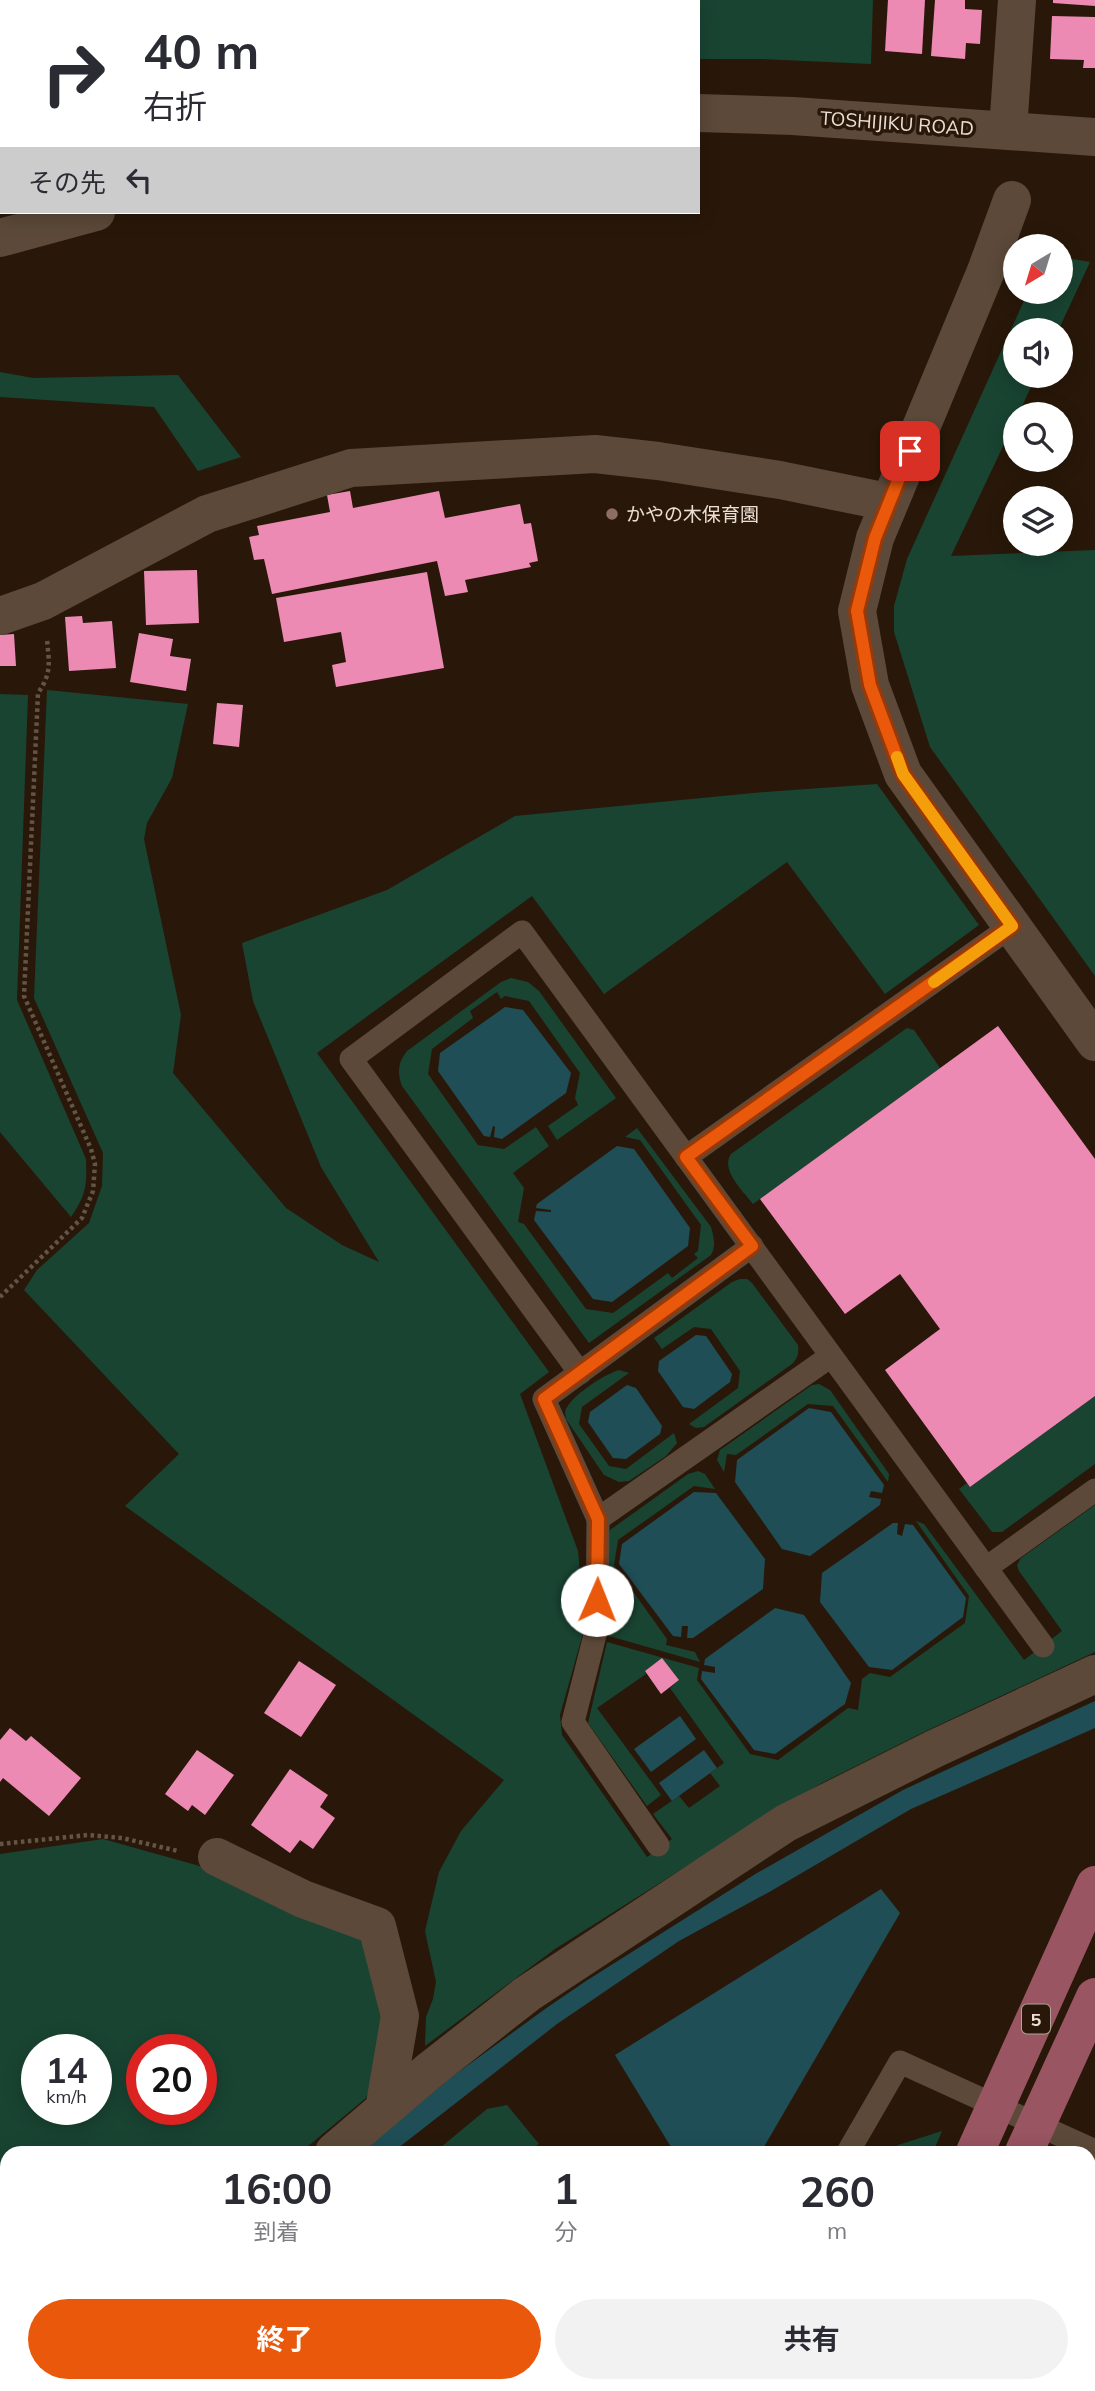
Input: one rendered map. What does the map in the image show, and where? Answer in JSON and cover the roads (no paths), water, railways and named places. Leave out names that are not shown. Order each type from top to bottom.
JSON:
[{"type":"main road","name":"5","points":[[978,2146],[1095,1885]]},
{"type":"main road","name":"5","points":[[1027,2146],[1095,1997]]},
{"type":"street","points":[[1008,130],[1017,0]]},
{"type":"street","name":"TOSHIJIKU ROAD","points":[[700,113],[793,116],[1095,137]]},
{"type":"street","points":[[1012,200],[986,271],[888,502],[875,538],[857,611],[870,685],[903,774],[1095,1042]]},
{"type":"street","points":[[0,238],[89,214]]},
{"type":"street","points":[[0,615],[43,601],[207,514],[351,468],[595,454],[780,480],[888,502]]},
{"type":"street","points":[[341,2146],[527,1994],[786,1823],[934,1749],[1095,1674]]},
{"type":"street","points":[[217,1857],[303,1899],[377,1926],[400,2016],[384,2110]]},
{"type":"lane","points":[[686,1157],[1012,926]]},
{"type":"lane","points":[[580,1373],[351,1059],[522,932],[1043,1646]]},
{"type":"lane","points":[[658,1845],[573,1722],[597,1628],[598,1519],[544,1399],[752,1246]]},
{"type":"lane","points":[[598,1519],[831,1356]]},
{"type":"lane","points":[[986,1568],[1095,1490]]},
{"type":"lane","points":[[851,2146],[900,2062],[1084,2146]]},
{"type":"water","points":[[505,1007],[523,1010],[571,1073],[566,1093],[502,1139],[494,1137],[493,1126],[490,1137],[484,1136],[438,1071],[440,1053]]},
{"type":"water","points":[[617,1146],[634,1149],[690,1228],[688,1246],[612,1302],[593,1299],[534,1220],[536,1211],[551,1212],[536,1208],[537,1204]]},
{"type":"water","points":[[696,1335],[706,1336],[732,1374],[730,1382],[694,1409],[683,1407],[658,1371],[659,1361]]},
{"type":"water","points":[[627,1385],[636,1388],[662,1426],[660,1434],[626,1459],[613,1458],[588,1422],[590,1412]]},
{"type":"water","points":[[809,1408],[831,1412],[884,1485],[882,1493],[871,1491],[869,1497],[881,1499],[880,1505],[810,1556],[782,1549],[735,1482],[737,1460]]},
{"type":"water","points":[[694,1492],[716,1493],[765,1559],[763,1589],[693,1638],[687,1638],[688,1626],[682,1626],[681,1637],[673,1636],[619,1564],[622,1544]]},
{"type":"water","points":[[893,1523],[898,1523],[897,1534],[902,1536],[905,1524],[913,1525],[966,1598],[963,1617],[892,1670],[869,1667],[820,1602],[822,1573]]},
{"type":"water","points":[[775,1608],[804,1615],[851,1683],[845,1704],[775,1754],[754,1750],[701,1679],[702,1671],[715,1673],[715,1667],[704,1665],[705,1659]]},
{"type":"water","points":[[1095,1701],[1095,1728],[911,1809],[679,1941],[557,2024],[401,2146],[368,2146],[449,2079],[586,1981],[757,1873],[903,1790]]},
{"type":"water","points":[[680,1716],[696,1739],[651,1772],[634,1749]]},
{"type":"water","points":[[704,1750],[717,1768],[672,1801],[659,1783]]},
{"type":"water","points":[[881,1889],[900,1913],[764,2146],[670,2146],[615,2055]]},
{"type":"place","name":"かやの木保育園","points":[[612,514]]}]
